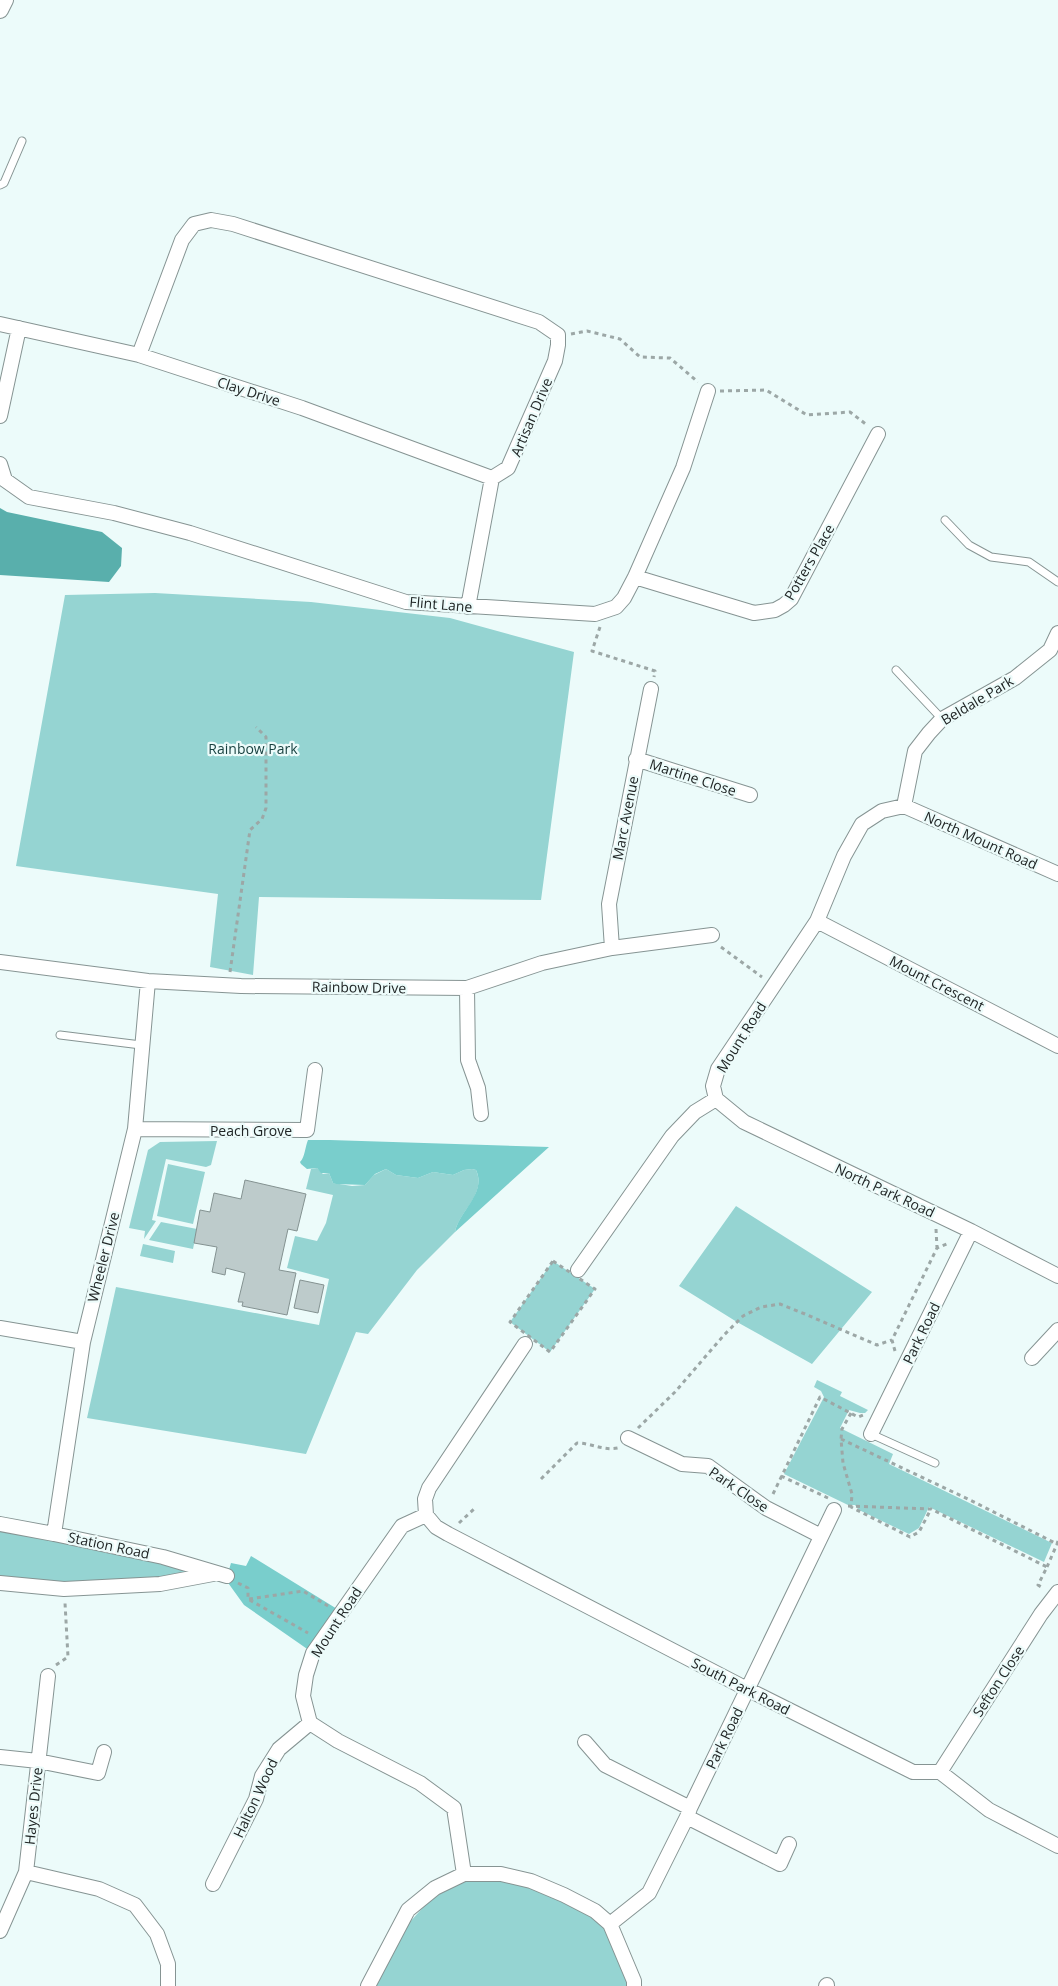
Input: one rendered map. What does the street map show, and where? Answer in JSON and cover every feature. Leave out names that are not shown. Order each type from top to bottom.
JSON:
[{"type":"street","points":[[0,10],[5,0]]},
{"type":"street","name":"Artisan Drive","points":[[139,355],[182,240],[194,224],[211,220],[242,227],[539,322],[558,335],[555,361],[508,468],[492,478]]},
{"type":"street","name":"Clay Drive","points":[[0,324],[139,355],[302,408],[492,478]]},
{"type":"street","points":[[0,416],[19,328]]},
{"type":"street","points":[[605,612],[616,607],[635,577],[683,468],[708,391]]},
{"type":"street","name":"Potters Place","points":[[635,577],[754,613],[775,610],[784,605],[791,599],[878,434]]},
{"type":"street","name":"Flint Lane","points":[[0,464],[5,480],[30,497],[114,513],[190,533],[406,602],[595,614],[605,612]]},
{"type":"street","points":[[468,607],[492,478]]},
{"type":"street","name":"Beldale Park","points":[[904,806],[916,751],[929,733],[942,719],[1015,678],[1050,650],[1058,633]]},
{"type":"street","name":"Marc Avenue","points":[[612,948],[609,904],[636,759],[652,689]]},
{"type":"street","name":"Martine Close","points":[[636,759],[750,795]]},
{"type":"street","name":"North Mount Road","points":[[904,806],[1058,874]]},
{"type":"street","name":"Mount Road","points":[[716,1099],[714,1086],[718,1069],[817,921],[844,856],[862,824],[882,811],[904,806]]},
{"type":"street","name":"Mount Crescent","points":[[817,921],[1058,1046]]},
{"type":"street","name":"Rainbow Drive","points":[[0,963],[148,981],[228,985],[467,988],[542,963],[612,948],[709,936]]},
{"type":"street","name":"Wheeler Drive","points":[[54,1534],[83,1342],[135,1129],[148,981]]},
{"type":"street","points":[[467,988],[468,1060],[478,1088],[481,1114]]},
{"type":"street","name":"Peach Grove","points":[[135,1129],[307,1130],[315,1070]]},
{"type":"street","points":[[578,1270],[672,1136],[695,1112],[716,1099]]},
{"type":"street","name":"North Park Road","points":[[716,1099],[744,1122],[971,1231],[1058,1276]]},
{"type":"street","name":"Park Road","points":[[871,1434],[971,1231]]},
{"type":"street","points":[[0,1328],[83,1342]]},
{"type":"street","points":[[1032,1358],[1058,1330]]},
{"type":"street","points":[[426,1516],[425,1499],[429,1488],[525,1344]]},
{"type":"street","name":"Park Close","points":[[628,1438],[682,1464],[708,1466],[766,1508],[821,1536]]},
{"type":"street","name":"Park Road","points":[[610,1924],[649,1893],[837,1505]]},
{"type":"street","name":"Mount Road","points":[[310,1723],[303,1696],[306,1675],[313,1653],[402,1526],[426,1516]]},
{"type":"street","name":"South Park Road","points":[[426,1516],[436,1527],[448,1534],[747,1689],[913,1772],[940,1772]]},
{"type":"street","name":"Station Road","points":[[0,1524],[164,1557],[222,1575]]},
{"type":"street","points":[[160,1584],[164,1557]]},
{"type":"street","points":[[0,1583],[64,1589],[160,1584],[222,1575]]},
{"type":"street","name":"Sefton Close","points":[[940,1772],[1056,1593]]},
{"type":"street","name":"Hayes Drive","points":[[0,1931],[26,1872],[48,1676]]},
{"type":"street","points":[[310,1723],[338,1741],[420,1783],[454,1808],[464,1874]]},
{"type":"street","name":"Halton Wood","points":[[213,1884],[256,1799],[262,1776],[279,1749],[310,1723]]},
{"type":"street","points":[[585,1742],[605,1765],[780,1864],[789,1844]]},
{"type":"street","points":[[0,1757],[38,1761],[98,1773],[104,1752]]},
{"type":"street","points":[[940,1772],[989,1810],[1058,1846]]},
{"type":"street","points":[[26,1872],[99,1889],[134,1905],[157,1934],[168,1964],[168,1986]]},
{"type":"street","points":[[368,1986],[408,1910],[435,1888],[464,1874],[501,1874],[531,1882],[564,1895],[595,1911],[610,1924],[634,1981],[634,1986]]},
{"type":"lane","points":[[0,185],[4,184],[22,141]]},
{"type":"lane","points":[[945,520],[969,545],[991,557],[1029,562],[1058,582]]},
{"type":"lane","points":[[896,670],[942,719]]},
{"type":"lane","points":[[60,1035],[141,1045]]},
{"type":"lane","points":[[871,1434],[935,1463]]},
{"type":"path","points":[[605,612],[592,651],[655,670],[652,689]]},
{"type":"path","points":[[228,985],[250,830],[262,818],[266,808],[266,737],[256,727]]},
{"type":"path","points":[[709,936],[773,986]]},
{"type":"path","points":[[901,1373],[892,1340],[937,1248],[957,1240],[964,1244]]},
{"type":"path","points":[[553,1261],[595,1289],[550,1352],[510,1322],[553,1261]]},
{"type":"path","points":[[541,1479],[577,1443],[587,1443],[610,1449],[619,1448],[675,1392],[743,1316],[761,1307],[780,1304],[876,1345],[892,1340]]},
{"type":"path","points":[[766,1508],[820,1397],[858,1416],[868,1413]]},
{"type":"path","points":[[851,1413],[842,1429],[841,1439],[844,1463],[852,1494],[852,1507]]},
{"type":"path","points":[[841,1439],[1057,1543],[1038,1585],[1056,1593]]},
{"type":"path","points":[[781,1476],[837,1505],[931,1509],[1047,1567]]},
{"type":"path","points":[[852,1507],[910,1537],[919,1532],[931,1509]]},
{"type":"path","points":[[448,1534],[474,1508]]},
{"type":"path","points":[[222,1575],[248,1588],[248,1599]]},
{"type":"path","points":[[48,1676],[54,1666],[68,1657],[64,1589]]},
{"type":"path","points":[[248,1599],[303,1591],[341,1614]]},
{"type":"path","points":[[248,1599],[322,1641]]},
{"type":"green space","name":"Rainbow Park","points":[[155,593],[311,602],[450,618],[574,652],[541,900],[259,897],[253,975],[210,967],[218,894],[16,866],[65,595]]},
{"type":"green space","points":[[217,1141],[211,1165],[206,1167],[166,1159],[152,1220],[156,1221],[144,1239],[145,1231],[129,1228],[148,1150],[160,1142]]},
{"type":"green space","points":[[168,1164],[205,1172],[193,1224],[157,1216]]},
{"type":"green space","points":[[317,1168],[323,1174],[329,1173],[333,1183],[352,1186],[365,1185],[374,1175],[386,1169],[396,1175],[418,1178],[433,1172],[453,1175],[472,1169],[476,1170],[478,1187],[455,1232],[417,1270],[368,1334],[356,1332],[306,1454],[87,1418],[116,1287],[319,1325],[329,1279],[287,1268],[295,1236],[317,1241],[326,1223],[333,1195],[306,1189],[311,1169]]},
{"type":"green space","points":[[736,1206],[872,1292],[812,1364],[737,1322],[679,1286]]},
{"type":"green space","points":[[161,1222],[197,1229],[193,1249],[149,1240]]},
{"type":"green space","points":[[143,1244],[175,1251],[173,1263],[140,1256]]},
{"type":"green space","points":[[553,1261],[595,1289],[550,1352],[510,1322]]},
{"type":"green space","points":[[817,1380],[842,1392],[840,1396],[868,1410],[865,1413],[860,1413],[849,1410],[840,1428],[893,1454],[889,1464],[1052,1543],[1044,1562],[929,1507],[919,1528],[909,1534],[859,1510],[855,1505],[848,1505],[784,1474],[824,1397],[821,1391],[814,1387]]},
{"type":"green space","points":[[0,1530],[216,1574],[110,1587],[0,1579]]},
{"type":"green space","points":[[508,1875],[601,1917],[630,1986],[373,1986],[391,1943],[445,1883]]},
{"type":"shaded area","points":[[0,508],[7,512],[102,532],[122,548],[121,566],[109,582],[0,575]]},
{"type":"shaded area","points":[[308,1140],[549,1147],[455,1232],[478,1186],[476,1170],[464,1170],[453,1175],[433,1172],[418,1178],[396,1175],[386,1169],[375,1174],[365,1185],[336,1184],[333,1183],[329,1173],[321,1173],[317,1168],[307,1169],[301,1164],[300,1162]]},
{"type":"shaded area","points":[[251,1556],[342,1612],[313,1653],[244,1605],[226,1580],[231,1563],[246,1566]]},
{"type":"building","points":[[245,1180],[306,1194],[297,1231],[288,1229],[279,1270],[296,1273],[287,1315],[242,1306],[243,1302],[238,1302],[245,1273],[226,1268],[225,1275],[212,1272],[217,1247],[194,1243],[200,1210],[210,1212],[214,1193],[241,1199]]},
{"type":"building","points":[[300,1280],[324,1285],[318,1313],[294,1308]]}]
